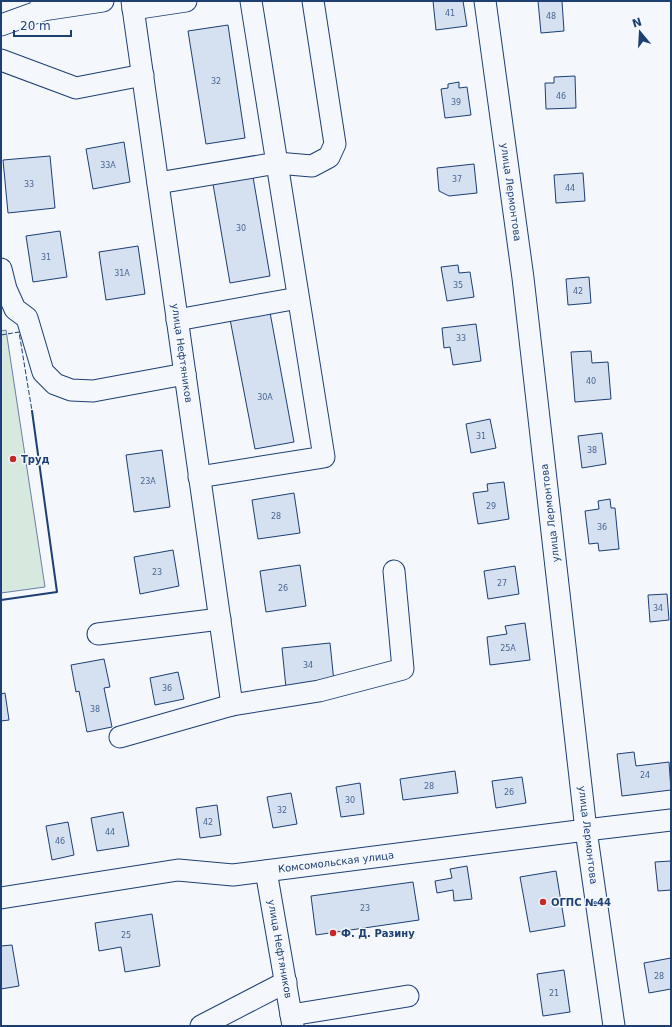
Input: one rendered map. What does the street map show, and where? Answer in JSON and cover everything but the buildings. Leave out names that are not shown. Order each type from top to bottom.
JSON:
[{"type":"street","points":[[1,25],[42,6],[103,1]]},
{"type":"street","points":[[133,5],[186,1]]},
{"type":"street","points":[[199,477],[324,457],[251,1]]},
{"type":"street","points":[[158,183],[277,163],[312,166],[329,157],[335,144],[313,1]]},
{"type":"street","name":"улица Лермонтова","points":[[485,1],[523,278],[586,830],[614,1026]]},
{"type":"street","name":"улица Нефтяников","points":[[133,5],[232,705]]},
{"type":"street","points":[[1,60],[76,88],[143,75]]},
{"type":"street","points":[[1,269],[6,289],[16,309],[27,318],[43,372],[55,384],[71,390],[92,391],[185,374]]},
{"type":"street","points":[[177,320],[298,298]]},
{"type":"street","points":[[120,736],[232,705],[319,692],[402,669],[394,571]]},
{"type":"street","points":[[98,634],[220,619]]},
{"type":"street","name":"Комсомольская улица","points":[[1,898],[178,870],[234,876],[671,820]]},
{"type":"street","name":"улица Нефтяников","points":[[266,871],[292,1020]]},
{"type":"street","points":[[201,1026],[286,982]]},
{"type":"street","points":[[292,1020],[408,996]]},
{"type":"shaded area","name":"Труд","points":[[6,330],[45,587],[1,593],[1,331]]},
{"type":"fence","points":[[1,335],[19,332],[32,411]]},
{"type":"wall","points":[[1,600],[57,592],[32,411]]},
{"type":"place","name":"Труд","points":[[13,459]]},
{"type":"place","name":"ОГПС №44","points":[[543,902]]},
{"type":"place","name":"Ф. Д. Разину","points":[[333,933]]}]
